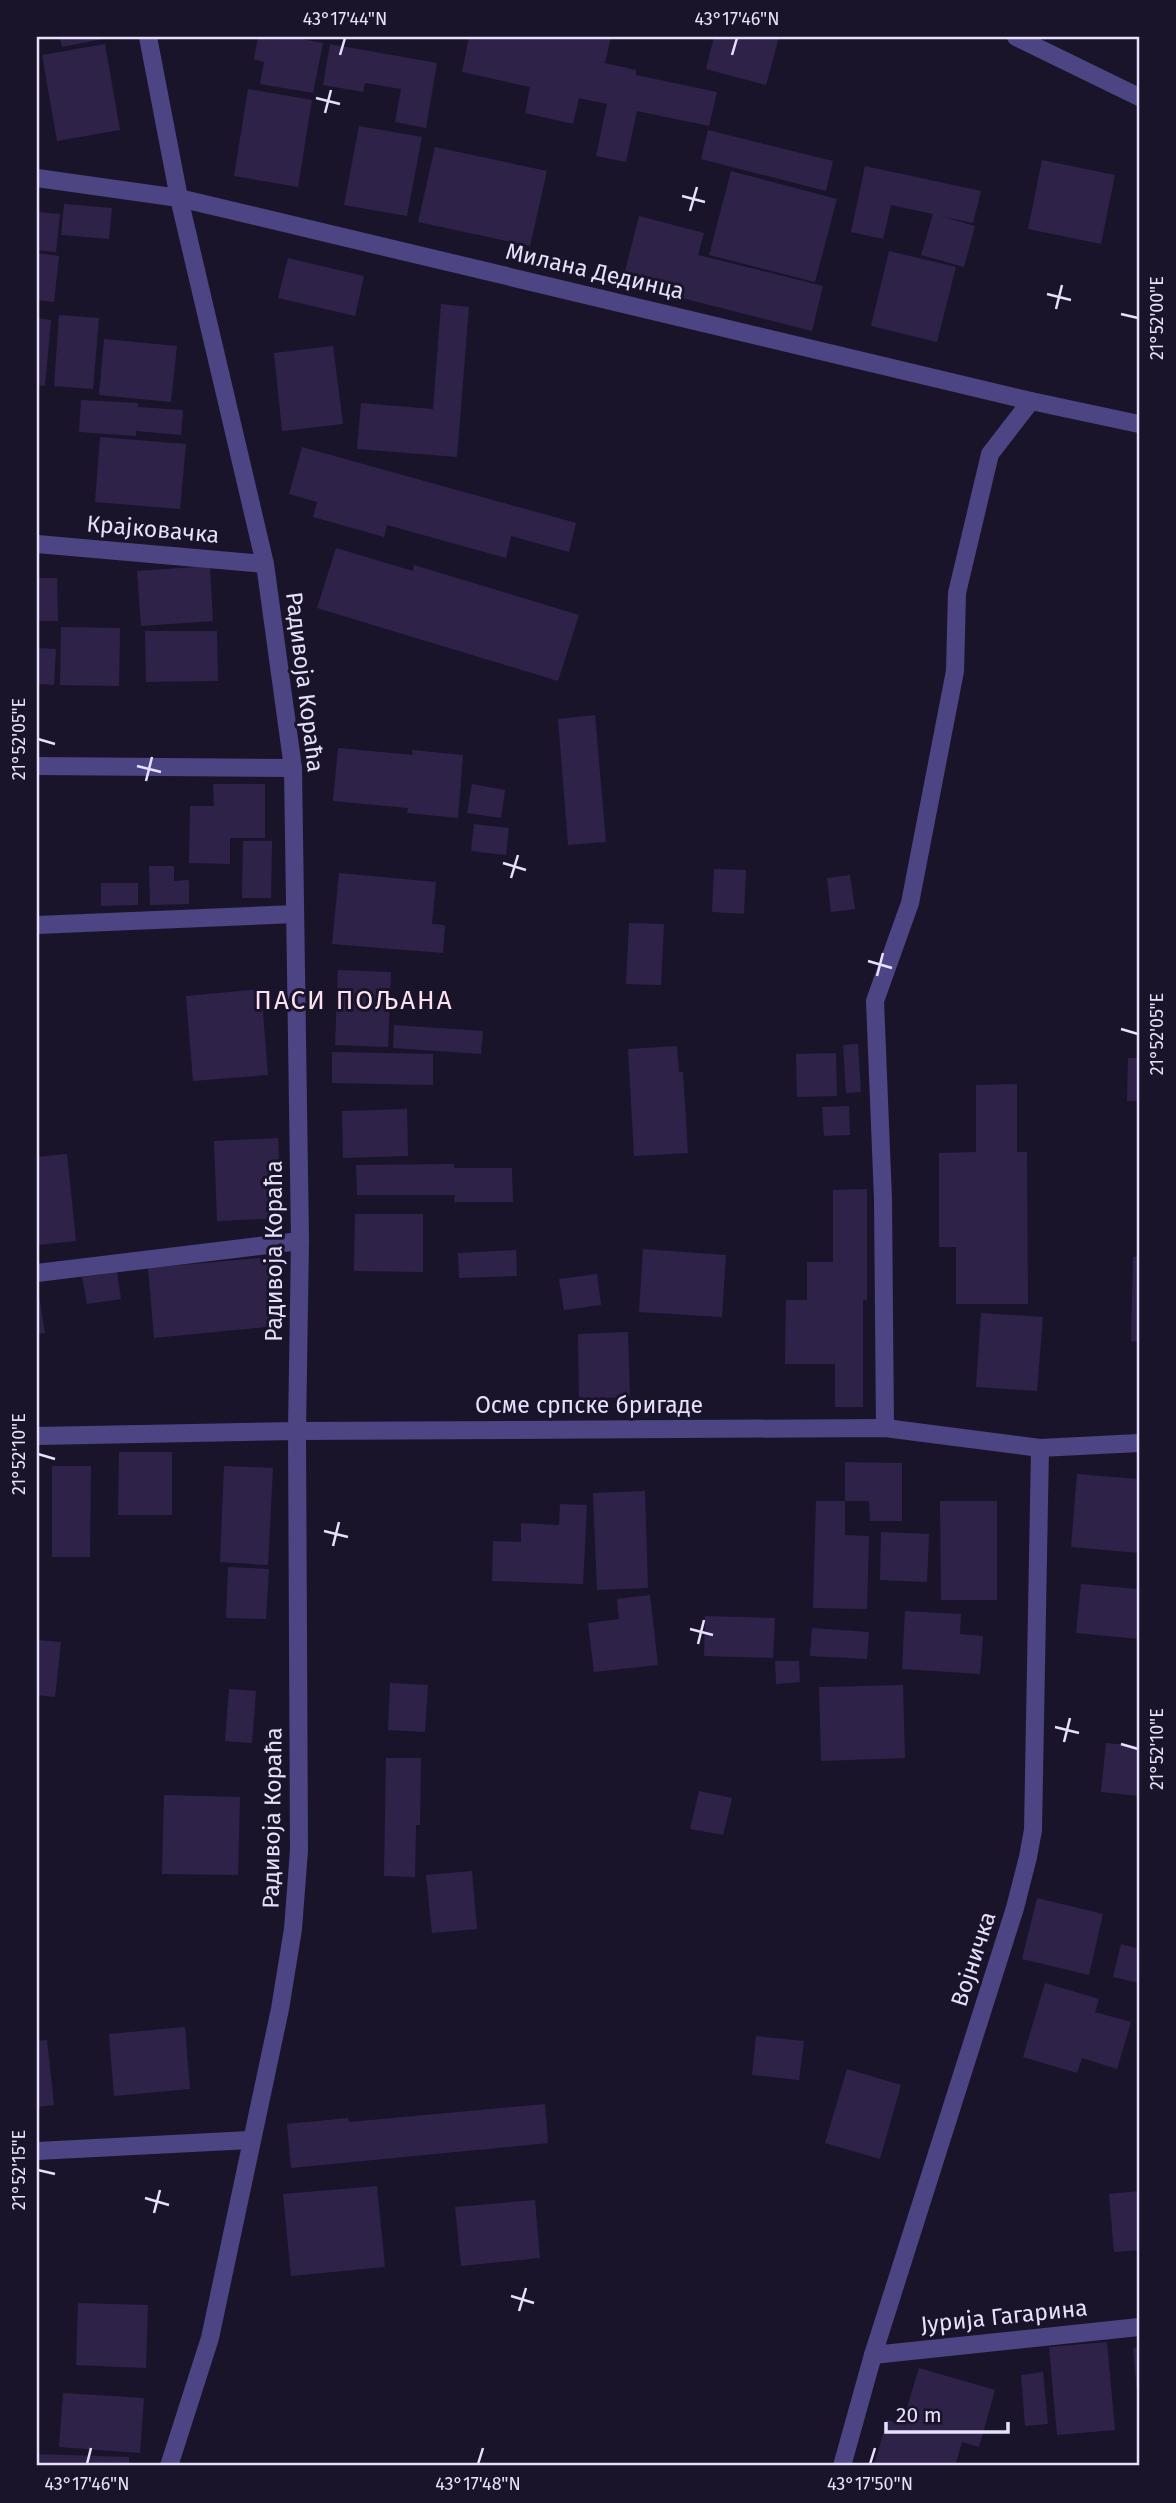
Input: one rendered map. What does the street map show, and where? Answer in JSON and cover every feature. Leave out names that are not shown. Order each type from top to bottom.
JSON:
[{"type":"street","name":"Радивоја Кораћа","points":[[148,37],[179,198],[265,564],[293,768],[300,1241],[297,1431],[299,1850],[293,1929],[280,2009],[210,2338],[169,2466]]},
{"type":"street","points":[[1016,37],[1035,41],[1139,97]]},
{"type":"street","name":"Милана Дединца","points":[[37,178],[179,198],[1031,401],[1139,424]]},
{"type":"street","points":[[885,1428],[883,1199],[875,1000],[909,903],[956,671],[957,593],[990,454],[1031,401]]},
{"type":"street","name":"Крајковачка","points":[[37,544],[265,564]]},
{"type":"street","points":[[37,766],[293,768]]},
{"type":"street","points":[[37,925],[295,914]]},
{"type":"street","points":[[37,1273],[300,1241]]},
{"type":"street","name":"Осме српске бригаде","points":[[37,1436],[297,1431],[885,1428],[1040,1448],[1139,1443]]},
{"type":"street","name":"Војничка","points":[[842,2466],[873,2355],[1015,1908],[1028,1857],[1033,1830],[1040,1448]]},
{"type":"street","points":[[37,2151],[250,2140]]},
{"type":"street","name":"Јурија Гагарина","points":[[873,2355],[1139,2326]]},
{"type":"building","points":[[60,37],[102,37],[102,39],[62,47]]},
{"type":"building","points":[[258,37],[291,37],[323,43],[313,93],[260,84],[264,62],[254,59]]},
{"type":"building","points":[[469,37],[611,37],[605,63],[636,70],[636,75],[717,92],[709,126],[637,111],[626,162],[596,156],[607,104],[579,98],[573,124],[525,113],[530,87],[462,72]]},
{"type":"building","points":[[714,37],[779,37],[766,85],[706,69]]},
{"type":"building","points":[[105,44],[120,130],[57,141],[42,55]]},
{"type":"building","points":[[330,44],[437,63],[426,128],[395,122],[401,89],[365,83],[363,92],[323,85]]},
{"type":"building","points":[[248,89],[312,100],[298,187],[234,176]]},
{"type":"building","points":[[359,126],[422,137],[407,216],[344,205]]},
{"type":"building","points":[[708,130],[833,161],[826,191],[701,159]]},
{"type":"building","points":[[435,147],[547,171],[530,246],[418,222]]},
{"type":"building","points":[[1042,160],[1115,175],[1101,244],[1028,229]]},
{"type":"building","points":[[865,166],[981,191],[973,223],[940,216],[975,226],[964,267],[921,255],[933,214],[891,205],[883,239],[851,232]]},
{"type":"building","points":[[731,171],[837,199],[815,282],[709,255]]},
{"type":"building","points":[[64,204],[112,208],[109,239],[61,235]]},
{"type":"building","points":[[37,212],[60,214],[56,252],[37,250]]},
{"type":"building","points":[[639,216],[704,233],[698,255],[823,286],[812,331],[622,283]]},
{"type":"building","points":[[889,251],[956,267],[937,342],[871,326]]},
{"type":"building","points":[[37,253],[59,256],[54,302],[37,300]]},
{"type":"building","points":[[288,258],[364,276],[355,316],[278,298]]},
{"type":"building","points":[[441,304],[469,307],[457,457],[357,449],[361,403],[433,409]]},
{"type":"building","points":[[59,315],[99,318],[93,389],[54,386]]},
{"type":"building","points":[[37,318],[51,320],[45,386],[37,385]]},
{"type":"building","points":[[104,339],[177,346],[171,402],[99,395]]},
{"type":"building","points":[[333,346],[343,424],[282,431],[274,353]]},
{"type":"building","points":[[81,400],[138,403],[138,407],[183,410],[181,435],[136,431],[136,436],[79,432]]},
{"type":"building","points":[[100,437],[186,444],[180,509],[95,502]]},
{"type":"building","points":[[302,447],[576,523],[569,552],[511,536],[506,558],[387,525],[384,537],[313,517],[317,502],[289,494]]},
{"type":"building","points":[[336,548],[413,571],[414,565],[579,615],[558,681],[317,608]]},
{"type":"building","points":[[210,566],[213,621],[141,626],[137,571]]},
{"type":"building","points":[[37,578],[57,578],[58,621],[37,621]]},
{"type":"building","points":[[61,627],[120,628],[119,686],[60,685]]},
{"type":"building","points":[[145,631],[217,631],[218,681],[146,682]]},
{"type":"building","points":[[37,648],[56,649],[54,685],[37,684]]},
{"type":"building","points":[[595,715],[606,842],[568,845],[558,719]]},
{"type":"building","points":[[338,748],[413,755],[412,750],[463,755],[458,818],[407,813],[408,808],[333,801]]},
{"type":"building","points":[[213,784],[265,784],[265,838],[230,838],[230,864],[189,863],[190,806],[214,806]]},
{"type":"building","points":[[472,784],[505,790],[501,818],[467,813]]},
{"type":"building","points":[[474,824],[509,828],[506,855],[471,851]]},
{"type":"building","points":[[243,841],[272,841],[271,898],[242,898]]},
{"type":"building","points":[[149,866],[174,866],[174,881],[189,880],[189,904],[150,905]]},
{"type":"building","points":[[714,869],[746,870],[744,914],[712,912]]},
{"type":"building","points":[[339,873],[436,882],[432,924],[445,925],[443,953],[332,944]]},
{"type":"building","points":[[850,875],[855,909],[831,912],[827,878]]},
{"type":"building","points":[[101,883],[138,883],[138,905],[101,906]]},
{"type":"building","points":[[629,923],[664,924],[661,985],[626,984]]},
{"type":"building","points":[[338,970],[391,972],[388,1047],[335,1045]]},
{"type":"building","points":[[261,989],[268,1075],[193,1081],[186,996]]},
{"type":"building","points":[[394,1025],[483,1031],[481,1054],[393,1048]]},
{"type":"building","points":[[858,1044],[861,1092],[846,1093],[843,1045]]},
{"type":"building","points":[[677,1046],[679,1072],[683,1072],[688,1153],[634,1156],[628,1049]]},
{"type":"building","points":[[332,1052],[433,1054],[433,1085],[332,1083]]},
{"type":"building","points":[[836,1053],[837,1096],[797,1097],[796,1054]]},
{"type":"building","points":[[1128,1058],[1139,1058],[1139,1101],[1127,1101]]},
{"type":"building","points":[[1017,1084],[1017,1152],[1027,1152],[1028,1304],[956,1304],[956,1247],[939,1247],[939,1153],[976,1152],[976,1085]]},
{"type":"building","points":[[849,1106],[850,1135],[824,1136],[822,1107]]},
{"type":"building","points":[[407,1109],[408,1156],[343,1158],[342,1111]]},
{"type":"building","points":[[278,1138],[282,1218],[217,1221],[214,1141]]},
{"type":"building","points":[[67,1154],[76,1241],[37,1245],[37,1157]]},
{"type":"building","points":[[454,1164],[454,1168],[512,1168],[513,1202],[454,1202],[455,1195],[357,1195],[356,1165]]},
{"type":"building","points":[[867,1189],[863,1407],[835,1407],[835,1364],[785,1364],[786,1300],[807,1300],[807,1262],[833,1262],[833,1190]]},
{"type":"building","points":[[355,1214],[423,1214],[423,1272],[354,1271]]},
{"type":"building","points":[[643,1249],[726,1255],[722,1317],[639,1312]]},
{"type":"building","points":[[516,1250],[517,1276],[459,1278],[458,1253]]},
{"type":"building","points":[[270,1257],[276,1326],[154,1338],[148,1268]]},
{"type":"building","points":[[1133,1257],[1139,1257],[1139,1342],[1131,1341]]},
{"type":"building","points":[[117,1272],[121,1299],[87,1304],[82,1277]]},
{"type":"building","points":[[597,1274],[601,1305],[564,1310],[559,1279]]},
{"type":"building","points":[[37,1284],[45,1333],[37,1334]]},
{"type":"building","points":[[981,1313],[1043,1317],[1037,1391],[976,1387]]},
{"type":"building","points":[[628,1332],[630,1397],[579,1399],[578,1334]]},
{"type":"building","points":[[119,1452],[172,1452],[172,1515],[118,1515]]},
{"type":"building","points":[[845,1462],[902,1463],[902,1521],[870,1521],[869,1501],[845,1501]]},
{"type":"building","points":[[52,1466],[91,1466],[90,1557],[52,1557]]},
{"type":"building","points":[[224,1466],[273,1468],[268,1565],[220,1562]]},
{"type":"building","points":[[1077,1474],[1139,1479],[1139,1553],[1071,1547]]},
{"type":"building","points":[[645,1491],[648,1588],[597,1590],[593,1493]]},
{"type":"building","points":[[816,1501],[845,1501],[845,1535],[869,1536],[867,1609],[813,1608]]},
{"type":"building","points":[[940,1501],[997,1501],[997,1600],[941,1600]]},
{"type":"building","points":[[560,1504],[587,1505],[583,1584],[492,1581],[493,1541],[521,1542],[521,1523],[559,1525]]},
{"type":"building","points":[[881,1532],[929,1534],[927,1582],[880,1580]]},
{"type":"building","points":[[228,1567],[269,1569],[266,1619],[226,1618]]},
{"type":"building","points":[[1081,1584],[1139,1589],[1139,1639],[1076,1633]]},
{"type":"building","points":[[650,1595],[658,1665],[594,1672],[588,1623],[619,1619],[617,1599]]},
{"type":"building","points":[[905,1611],[961,1614],[960,1634],[983,1636],[980,1674],[902,1669]]},
{"type":"building","points":[[705,1616],[775,1618],[773,1658],[704,1656]]},
{"type":"building","points":[[812,1628],[869,1632],[867,1659],[810,1656]]},
{"type":"building","points":[[37,1640],[61,1642],[55,1697],[37,1695]]},
{"type":"building","points":[[775,1661],[799,1661],[800,1682],[776,1684]]},
{"type":"building","points":[[390,1683],[428,1685],[425,1732],[388,1730]]},
{"type":"building","points":[[903,1685],[905,1758],[821,1761],[819,1687]]},
{"type":"building","points":[[229,1689],[256,1691],[252,1743],[225,1741]]},
{"type":"building","points":[[1106,1743],[1139,1746],[1139,1796],[1101,1792]]},
{"type":"building","points":[[386,1758],[421,1758],[420,1825],[416,1825],[415,1877],[384,1876]]},
{"type":"building","points":[[699,1791],[732,1798],[723,1835],[690,1829]]},
{"type":"building","points":[[164,1795],[240,1797],[238,1875],[162,1874]]},
{"type":"building","points":[[472,1871],[477,1929],[432,1933],[426,1875]]},
{"type":"building","points":[[1037,1898],[1103,1914],[1089,1975],[1022,1959]]},
{"type":"building","points":[[1121,1944],[1139,1949],[1139,1983],[1113,1977]]},
{"type":"building","points":[[1045,1983],[1099,1999],[1095,2012],[1131,2022],[1117,2069],[1082,2058],[1077,2073],[1023,2057]]},
{"type":"building","points":[[185,2027],[190,2089],[114,2096],[109,2034]]},
{"type":"building","points":[[756,2036],[804,2041],[799,2080],[752,2075]]},
{"type":"building","points":[[47,2040],[54,2105],[37,2107],[37,2041]]},
{"type":"building","points":[[847,2069],[901,2085],[880,2159],[825,2143]]},
{"type":"building","points":[[545,2104],[548,2143],[291,2168],[287,2124],[348,2118],[349,2122]]},
{"type":"building","points":[[377,2186],[385,2267],[291,2276],[283,2194]]},
{"type":"building","points":[[1139,2191],[1139,2250],[1114,2252],[1109,2194]]},
{"type":"building","points":[[535,2200],[540,2258],[461,2266],[455,2207]]},
{"type":"building","points":[[78,2303],[148,2305],[146,2368],[76,2365]]},
{"type":"building","points":[[1107,2342],[1115,2430],[1057,2435],[1049,2347]]},
{"type":"building","points":[[1139,2347],[1139,2392],[1137,2392],[1133,2348]]},
{"type":"building","points":[[919,2368],[995,2390],[979,2447],[962,2442],[955,2466],[874,2466],[887,2420],[902,2424]]},
{"type":"building","points":[[1043,2372],[1048,2424],[1025,2426],[1021,2375]]},
{"type":"building","points":[[63,2393],[144,2398],[140,2453],[59,2447]]},
{"type":"building","points":[[37,2454],[129,2457],[129,2466],[37,2466]]},
{"type":"district","name":"ПАСИ ПОЉАНА","points":[[354,1000]]}]
